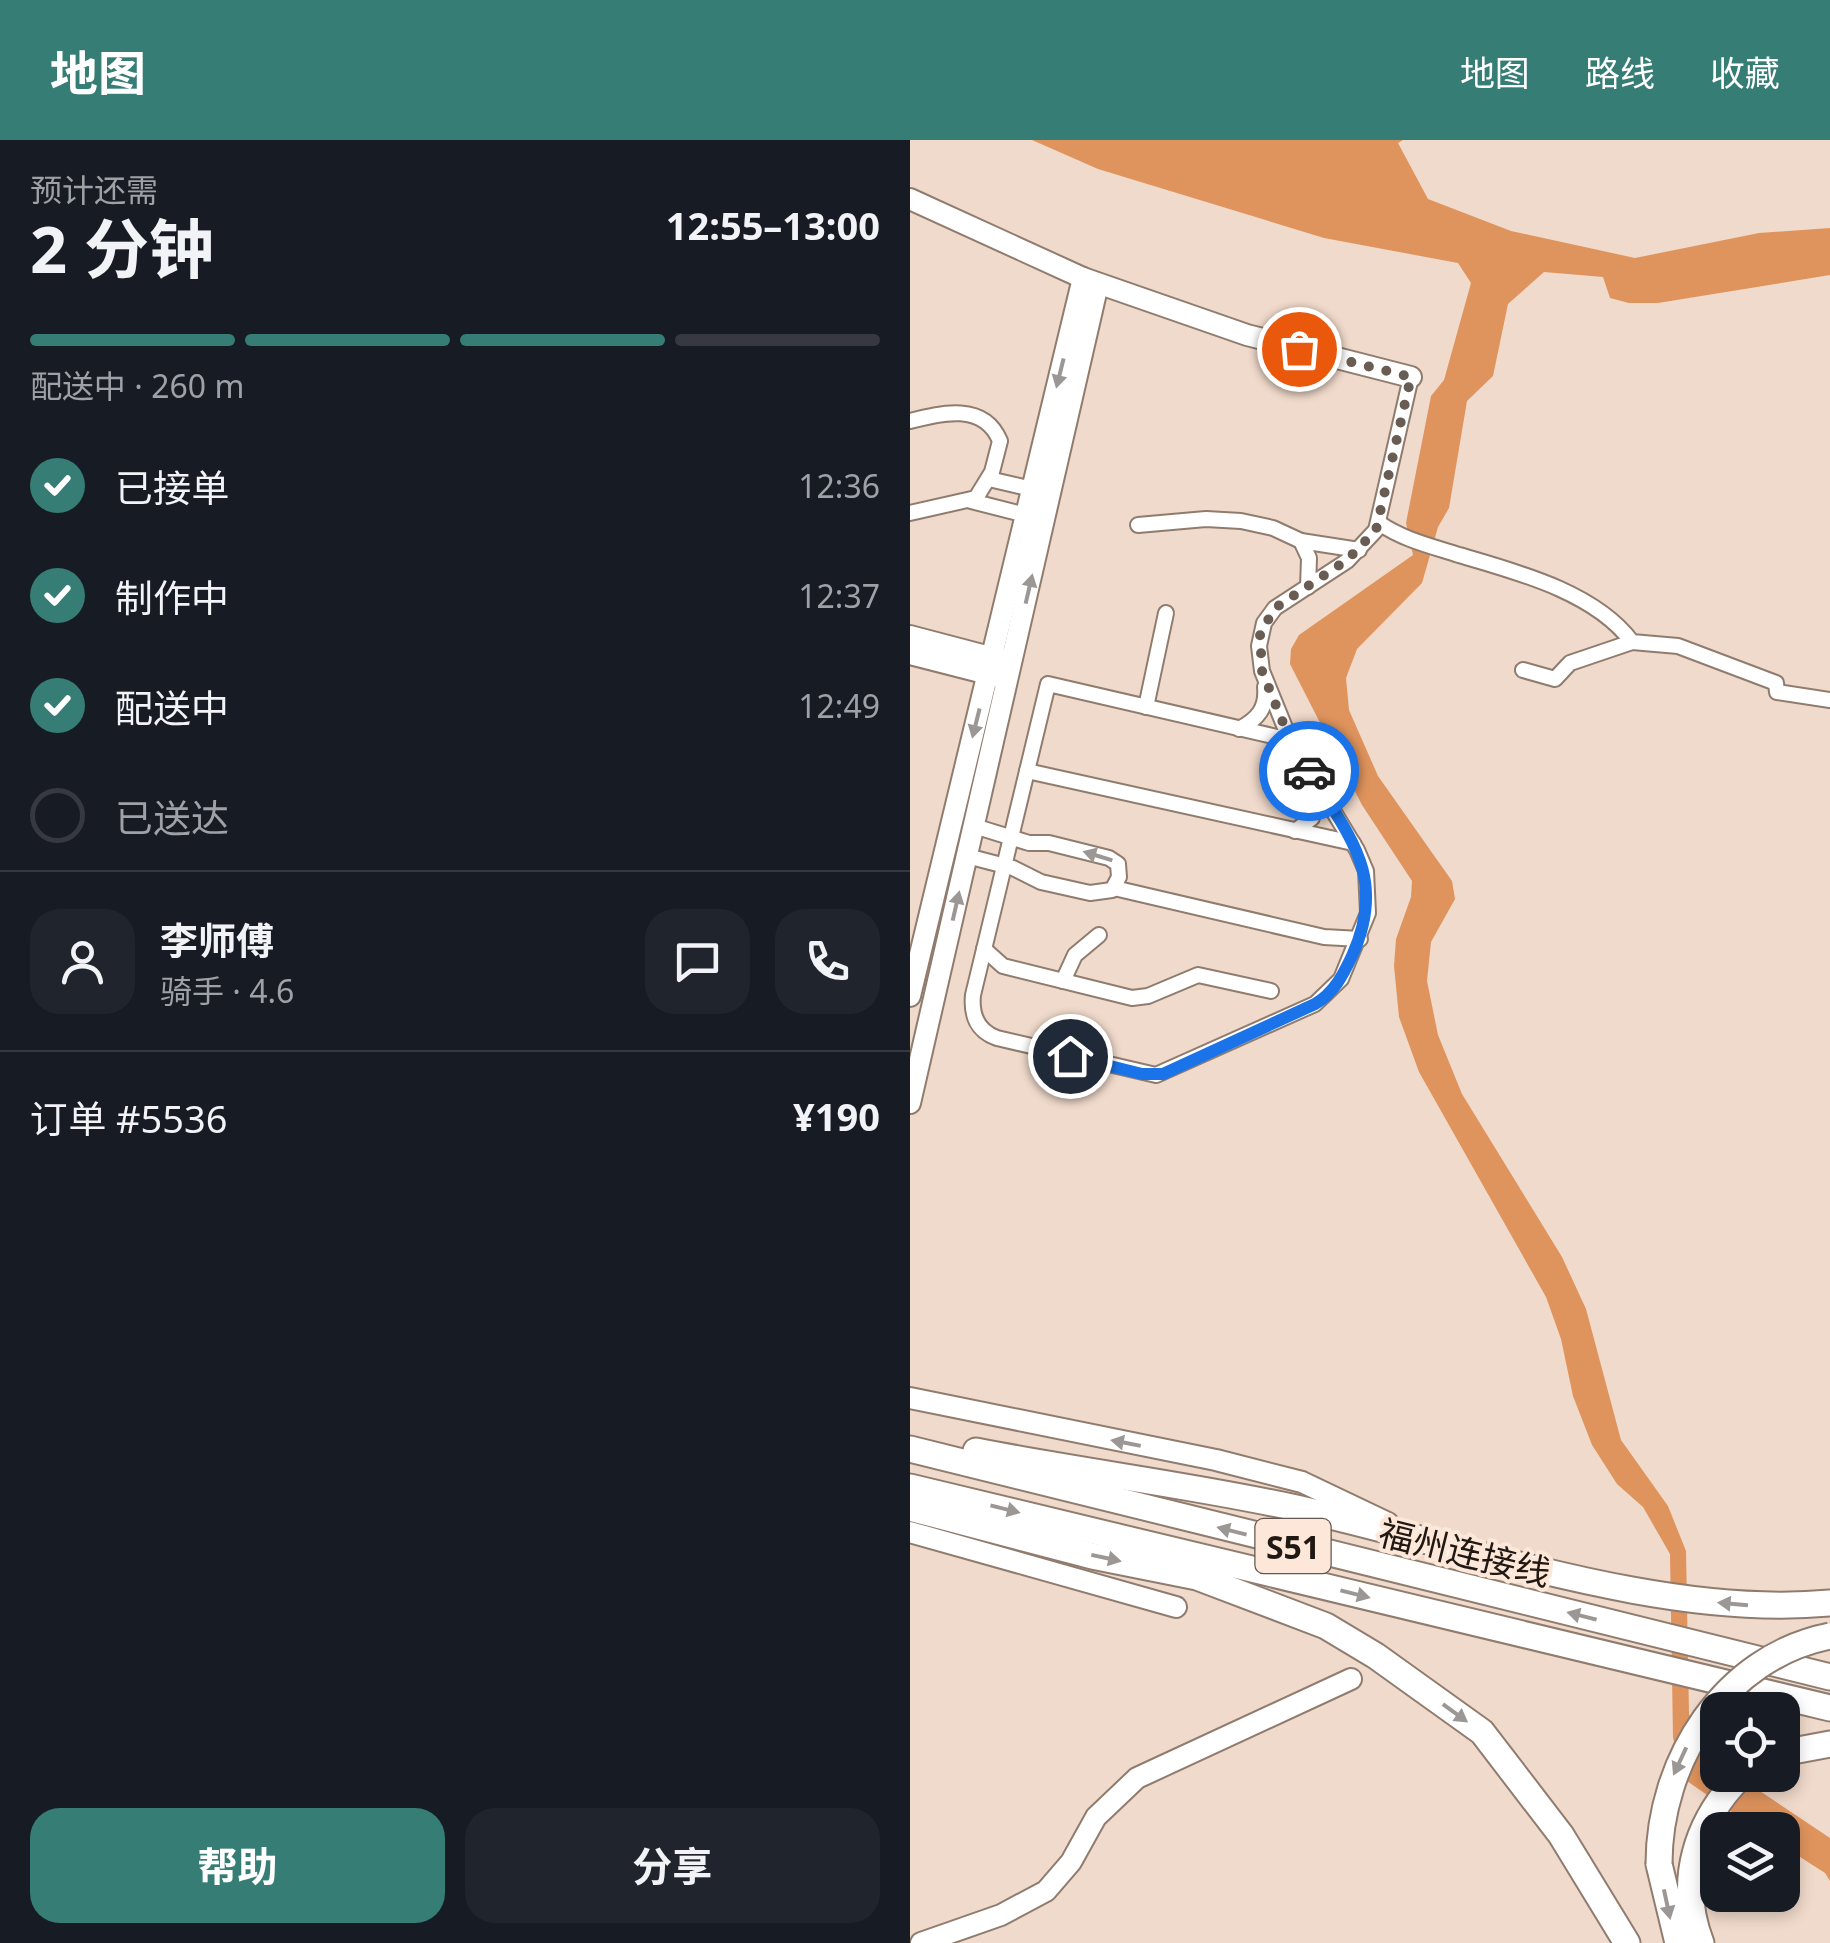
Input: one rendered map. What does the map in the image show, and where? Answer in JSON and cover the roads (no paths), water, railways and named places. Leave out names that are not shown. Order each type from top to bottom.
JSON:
[{"type":"highway","points":[[910,1438],[1292,1507],[1631,1590],[1729,1604],[1830,1602]]},
{"type":"highway","name":"福州连接线","points":[[910,1449],[1083,1495],[1830,1677]]},
{"type":"highway","name":"福州连接线","points":[[910,1486],[1830,1708]]},
{"type":"highway","points":[[910,1508],[1092,1556],[1198,1577],[1326,1626],[1376,1656],[1482,1732],[1562,1835],[1627,1943]]},
{"type":"highway","points":[[1678,1943],[1668,1910],[1659,1848],[1665,1799],[1676,1767],[1706,1716],[1738,1682],[1793,1648],[1830,1636]]},
{"type":"highway","points":[[1800,1749],[1830,1744]]},
{"type":"highway","points":[[1701,1943],[1691,1904],[1696,1845],[1709,1813],[1727,1792]]},
{"type":"highway","points":[[1603,1900],[1616,1943]]},
{"type":"street","points":[[910,198],[1090,281],[1247,334],[1411,377],[1380,522],[1359,550],[1268,616],[1259,646],[1264,707],[1254,720],[1239,729]]},
{"type":"street","points":[[910,1103],[974,826],[1026,514],[1090,281]]},
{"type":"street","points":[[910,996],[917,938],[1000,668],[1090,281]]},
{"type":"street","points":[[910,421],[944,411],[987,422],[1000,442],[981,494],[971,501],[910,513]]},
{"type":"street","points":[[989,479],[1032,488]]},
{"type":"street","points":[[971,501],[1026,514]]},
{"type":"street","points":[[1138,524],[1222,520],[1274,528],[1302,541],[1359,550]]},
{"type":"street","points":[[1380,522],[1398,536],[1573,596],[1616,620],[1632,642]]},
{"type":"street","points":[[1302,541],[1310,558],[1308,587]]},
{"type":"street","points":[[1146,707],[1166,612]]},
{"type":"street","points":[[910,636],[1000,668]]},
{"type":"street","points":[[1523,670],[1554,679],[1570,663],[1632,642],[1678,646],[1776,683],[1777,692],[1830,700]]},
{"type":"street","points":[[910,654],[1000,668]]},
{"type":"street","points":[[1262,671],[1290,740],[1363,862],[1369,901],[1360,939],[1330,993],[1315,1004],[1156,1076],[984,1033],[972,1008],[977,978],[1048,684],[1290,740]]},
{"type":"street","points":[[1027,771],[1353,843]]},
{"type":"street","points":[[1294,831],[1312,818],[1317,784]]},
{"type":"street","points":[[974,826],[1029,843],[1043,842],[1109,858],[1120,870],[1114,888]]},
{"type":"street","points":[[967,856],[1004,865],[1034,880],[1090,893],[1105,893],[1114,888],[1324,937],[1360,939]]},
{"type":"street","points":[[1064,981],[1075,956],[1099,935]]},
{"type":"street","points":[[1324,937],[1339,950],[1345,972]]},
{"type":"street","points":[[917,938],[946,945]]},
{"type":"street","points":[[984,949],[1003,966],[1140,998],[1198,975],[1270,992]]},
{"type":"street","points":[[977,978],[1003,966]]},
{"type":"street","points":[[913,973],[939,978]]},
{"type":"street","points":[[910,1398],[1216,1460],[1302,1482],[1417,1536]]},
{"type":"street","points":[[910,1532],[1176,1607]]},
{"type":"street","points":[[922,1943],[1000,1915],[1046,1890],[1071,1862],[1096,1816],[1137,1778],[1351,1679]]}]
